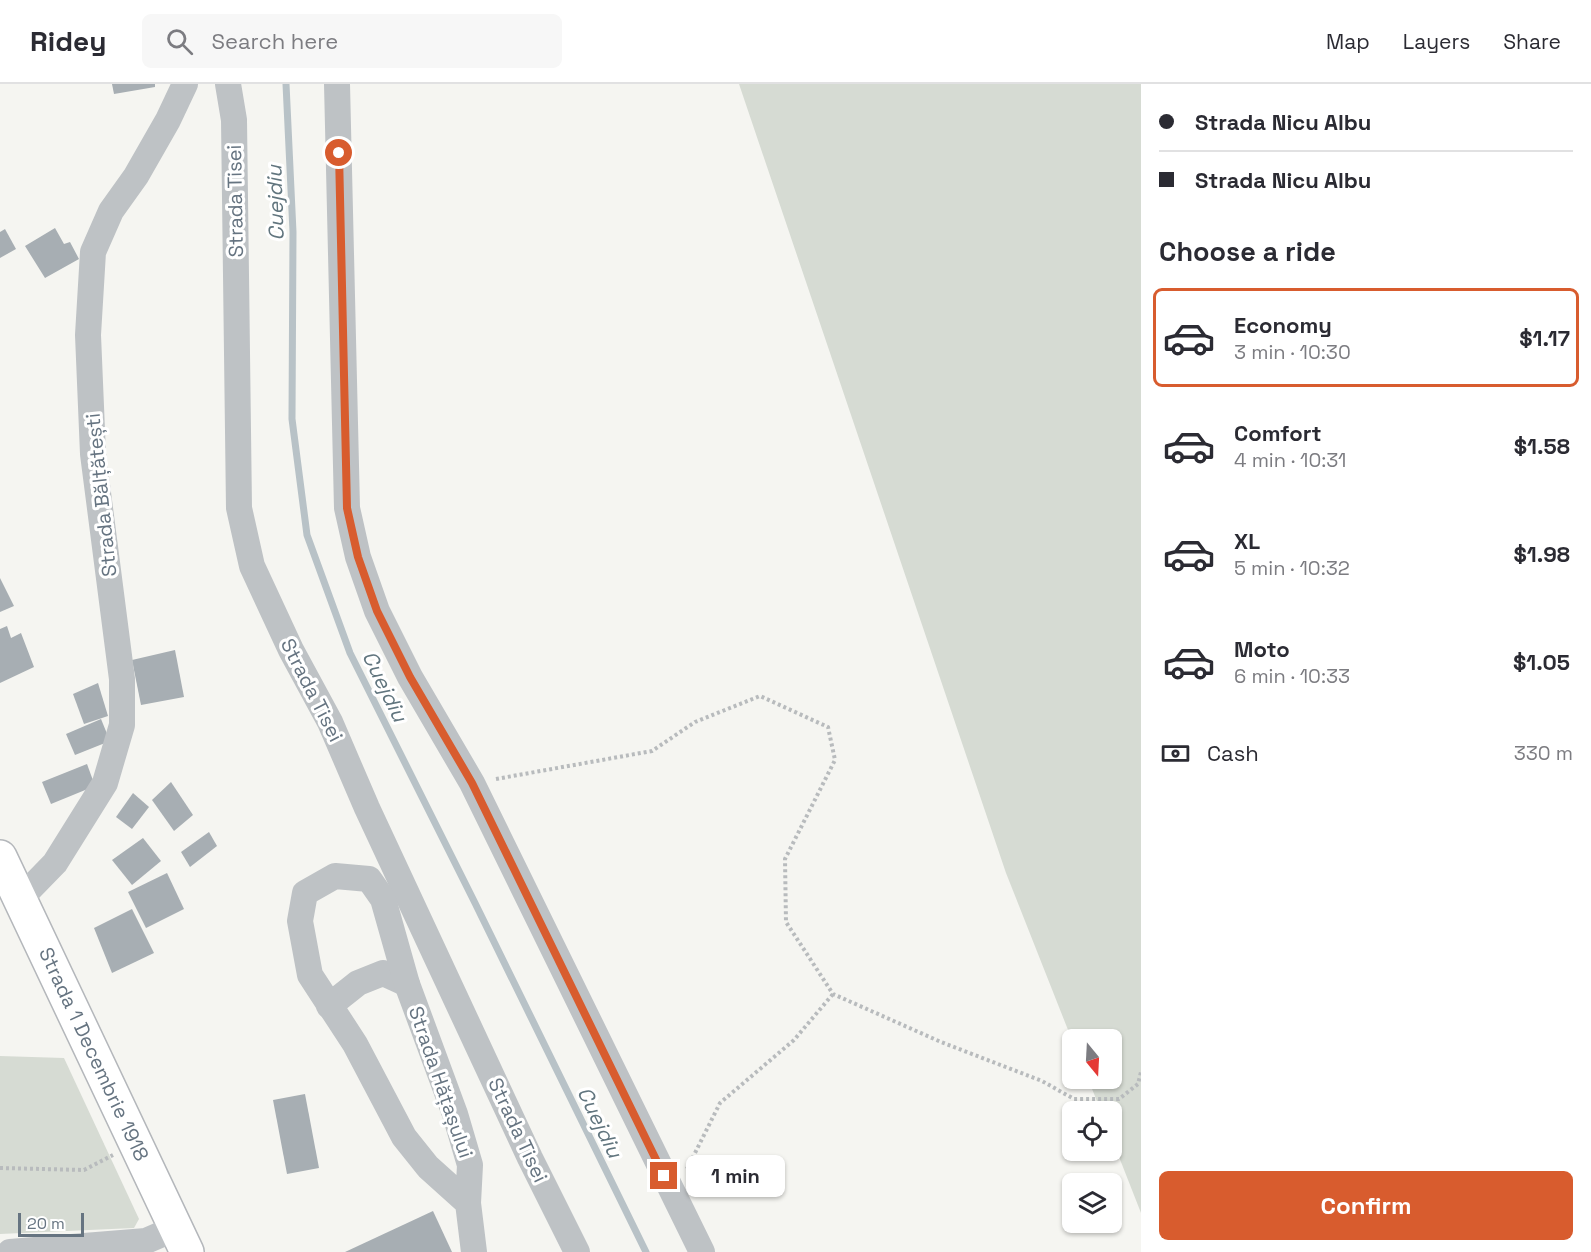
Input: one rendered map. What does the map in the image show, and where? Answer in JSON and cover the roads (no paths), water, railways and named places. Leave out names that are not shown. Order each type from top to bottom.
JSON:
[{"type":"main road","name":"Strada 1 Decembrie 1918","points":[[0,857],[182,1240]]},
{"type":"street","name":"Strada Bălțătești","points":[[20,898],[55,863],[105,783],[122,725],[122,679],[93,454],[88,335],[93,252],[111,211],[142,167],[185,84]]},
{"type":"street","name":"Strada Tisei","points":[[228,84],[234,120],[239,508],[252,566],[291,650],[330,722],[367,808],[530,1158],[577,1252]]},
{"type":"street","points":[[337,84],[347,508],[358,557],[377,611],[410,677],[472,783],[702,1252]]},
{"type":"street","name":"Strada Hățașului","points":[[329,1006],[310,975],[300,921],[305,893],[335,876],[369,879],[383,899],[407,984],[455,1114],[470,1165],[468,1203],[474,1252]]},
{"type":"street","points":[[407,984],[383,973],[358,983],[329,1006],[355,1044],[404,1137],[428,1167],[468,1203]]},
{"type":"street","points":[[10,1252],[182,1240]]},
{"type":"waterway","name":"Cuejdiu","points":[[286,84],[293,232],[292,419],[307,535],[350,653],[646,1252]]}]
